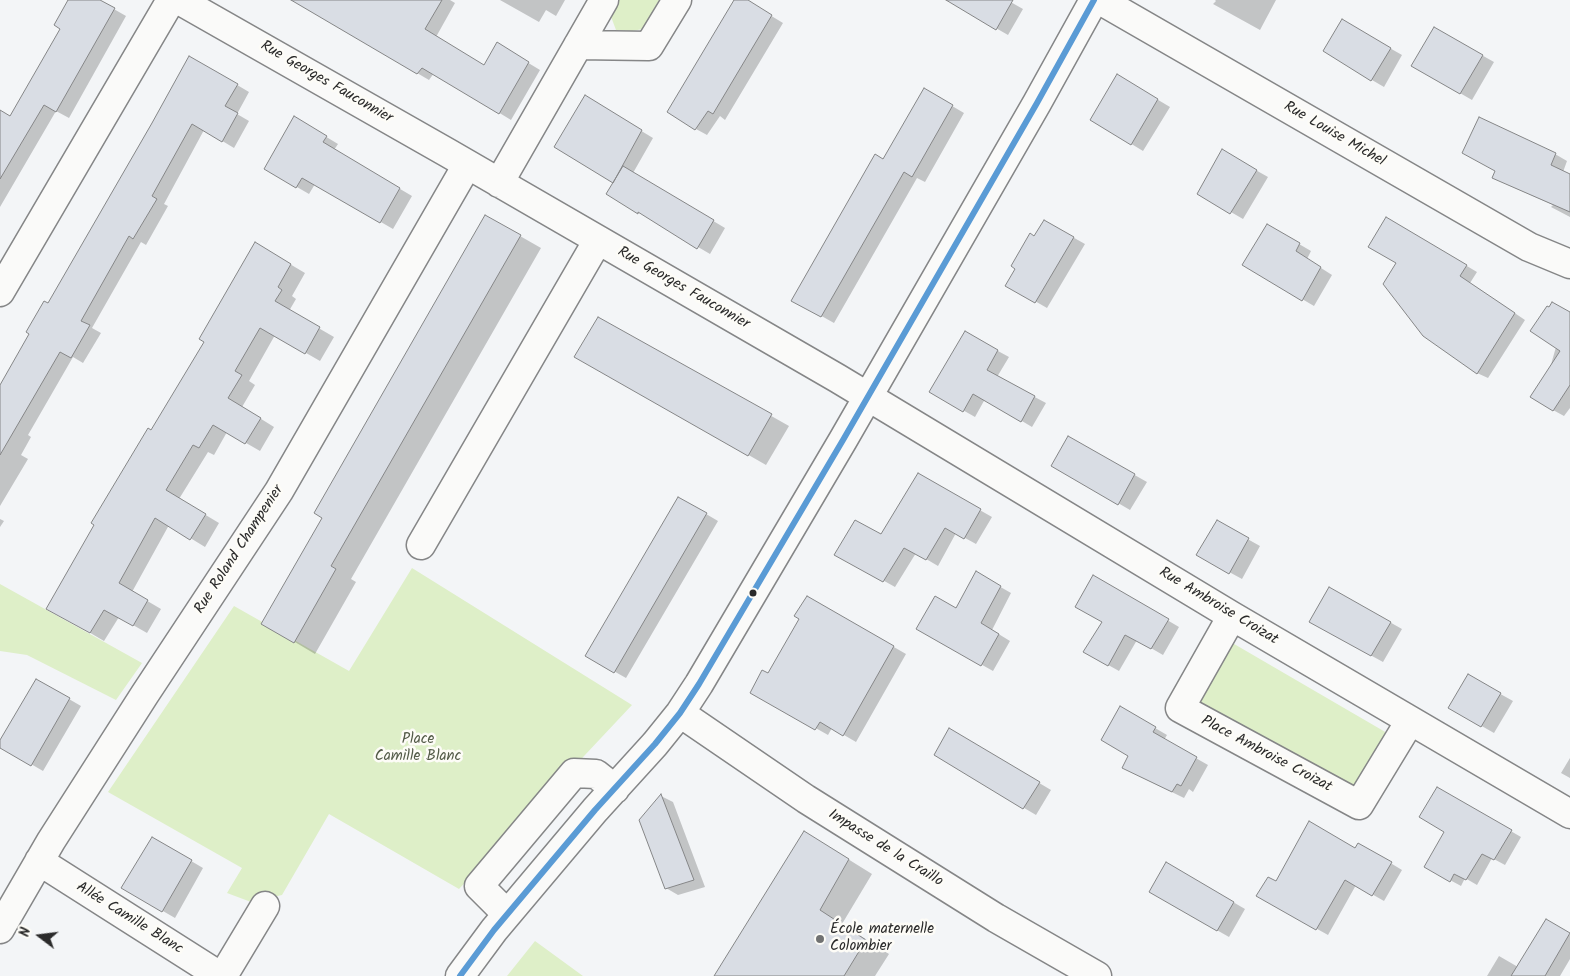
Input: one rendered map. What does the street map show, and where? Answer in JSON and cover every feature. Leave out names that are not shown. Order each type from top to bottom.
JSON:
[{"type":"street","points":[[0,292],[171,0]]},
{"type":"street","name":"Rue Georges Fauconnier","points":[[179,0],[868,396]]},
{"type":"street","points":[[499,183],[604,0]]},
{"type":"street","points":[[578,45],[649,46],[677,0]]},
{"type":"street","points":[[460,976],[508,914],[595,810],[655,744],[680,713],[743,611],[868,396],[1037,103],[1094,0]]},
{"type":"street","name":"Rue Louise Michel","points":[[1100,0],[1529,247],[1570,264]]},
{"type":"street","name":"Rue Roland Champenier","points":[[0,929],[39,862],[145,694],[279,491],[467,164]]},
{"type":"street","points":[[421,545],[598,240]]},
{"type":"street","name":"Rue Ambroise Croizat","points":[[868,396],[1232,616],[1570,814]]},
{"type":"street","name":"Place Ambroise Croizat","points":[[1232,616],[1180,708],[1359,805],[1410,721]]},
{"type":"street","name":"Impasse de la Craillo","points":[[680,713],[814,805],[996,918],[1097,976]]},
{"type":"street","points":[[508,914],[479,886],[574,773],[596,774],[615,789]]},
{"type":"street","name":"Allée Camille Blanc","points":[[39,862],[222,976],[265,906]]},
{"type":"green space","points":[[618,0],[659,0],[643,29],[632,31],[616,30],[610,14]]},
{"type":"green space","name":"Place Camille Blanc","points":[[412,568],[632,705],[459,889],[329,814],[282,895],[251,902],[227,893],[242,868],[108,792],[234,606],[349,671]]},
{"type":"green space","points":[[0,584],[142,663],[116,700],[27,655],[0,651]]},
{"type":"green space","points":[[1229,641],[1387,733],[1354,792],[1193,706]]},
{"type":"green space","points":[[535,941],[583,976],[507,976]]},
{"type":"building","points":[[68,0],[100,0],[115,8],[56,112],[44,105],[0,179],[0,110],[10,116],[60,29],[54,25]]},
{"type":"building","points":[[291,0],[442,0],[425,29],[484,65],[497,42],[529,62],[499,114],[422,68],[417,74]]},
{"type":"building","points":[[734,0],[748,0],[772,15],[713,114],[708,111],[695,130],[667,112]]},
{"type":"building","points":[[946,0],[1013,0],[996,30]]},
{"type":"building","points":[[1342,19],[1391,48],[1371,81],[1323,51]]},
{"type":"building","points":[[1434,27],[1483,55],[1460,94],[1411,66]]},
{"type":"building","points":[[189,56],[238,84],[225,106],[238,113],[222,142],[192,124],[152,196],[157,199],[133,239],[129,236],[81,321],[90,325],[71,358],[60,352],[0,455],[0,385],[29,334],[26,332],[44,301],[48,303]]},
{"type":"building","points":[[1117,74],[1158,99],[1131,145],[1090,120]]},
{"type":"building","points":[[924,88],[953,105],[912,177],[904,172],[821,317],[791,301],[875,154],[883,159]]},
{"type":"building","points":[[585,95],[642,130],[613,183],[554,147]]},
{"type":"building","points":[[294,116],[327,136],[323,142],[400,188],[380,223],[302,178],[296,188],[264,169]]},
{"type":"building","points":[[1479,117],[1556,153],[1551,165],[1570,174],[1570,212],[1492,178],[1495,171],[1462,153]]},
{"type":"building","points":[[1222,149],[1257,170],[1230,214],[1197,194]]},
{"type":"building","points":[[623,166],[714,220],[697,249],[606,194]]},
{"type":"building","points":[[485,215],[521,235],[331,566],[336,569],[294,643],[261,624],[322,518],[314,513]]},
{"type":"building","points":[[1386,217],[1467,265],[1460,276],[1515,313],[1477,374],[1423,336],[1383,284],[1396,263],[1368,247]]},
{"type":"building","points":[[1044,220],[1074,237],[1035,303],[1005,286],[1015,269],[1011,266],[1030,233],[1034,236]]},
{"type":"building","points":[[1267,224],[1300,243],[1296,251],[1321,267],[1302,301],[1242,265]]},
{"type":"building","points":[[255,242],[291,264],[278,287],[282,290],[275,301],[320,327],[305,354],[260,328],[235,371],[242,375],[228,398],[261,418],[245,444],[213,425],[199,448],[193,445],[166,490],[206,514],[190,540],[155,518],[119,583],[148,600],[133,626],[104,610],[90,633],[46,609],[94,525],[91,523],[148,428],[151,430],[204,342],[199,339]]},
{"type":"building","points":[[1552,302],[1570,312],[1570,385],[1553,411],[1530,397],[1560,351],[1530,331],[1547,306],[1549,307]]},
{"type":"building","points":[[598,317],[772,414],[748,456],[574,357]]},
{"type":"building","points":[[965,331],[998,350],[987,370],[1035,396],[1021,422],[973,394],[963,412],[929,392]]},
{"type":"building","points":[[1068,436],[1135,474],[1118,505],[1051,466]]},
{"type":"building","points":[[918,473],[981,509],[964,539],[945,528],[926,560],[904,548],[883,582],[834,555],[855,520],[881,534]]},
{"type":"building","points":[[678,497],[707,513],[614,673],[585,656]]},
{"type":"building","points":[[1217,520],[1249,538],[1229,574],[1196,555]]},
{"type":"building","points":[[976,571],[1001,586],[981,623],[999,634],[981,666],[916,629],[935,596],[956,608]]},
{"type":"building","points":[[1093,575],[1169,619],[1151,649],[1125,635],[1108,666],[1083,652],[1102,622],[1075,607]]},
{"type":"building","points":[[1329,587],[1391,622],[1371,656],[1309,622]]},
{"type":"building","points":[[807,596],[894,646],[843,736],[820,722],[815,730],[750,693],[762,670],[768,673],[799,619],[794,616]]},
{"type":"building","points":[[1468,674],[1501,693],[1481,727],[1448,708]]},
{"type":"building","points":[[36,679],[70,698],[31,766],[0,748],[0,740]]},
{"type":"building","points":[[1120,706],[1156,727],[1153,732],[1197,757],[1181,786],[1177,784],[1172,792],[1122,768],[1128,756],[1101,740]]},
{"type":"building","points":[[949,728],[1040,782],[1023,809],[934,755]]},
{"type":"building","points":[[1437,787],[1512,830],[1494,860],[1482,854],[1466,880],[1454,874],[1450,882],[1424,867],[1444,832],[1419,817]]},
{"type":"building","points":[[661,794],[694,880],[665,889],[639,820]]},
{"type":"building","points":[[1309,821],[1355,848],[1358,843],[1392,862],[1372,896],[1345,880],[1316,930],[1256,896],[1268,877],[1276,881]]},
{"type":"building","points":[[804,831],[849,859],[820,910],[866,940],[844,976],[714,976]]},
{"type":"building","points":[[152,837],[192,860],[162,912],[121,888]]},
{"type":"building","points":[[1166,862],[1234,902],[1217,931],[1149,892]]},
{"type":"building","points":[[1546,919],[1570,933],[1545,976],[1511,976]]},
{"type":"transit line","points":[[460,976],[494,930],[595,810],[655,744],[680,713],[699,684],[843,440],[1037,103],[1094,0]]},
{"type":"place","name":"École maternelle Colombier","points":[[820,939]]}]
